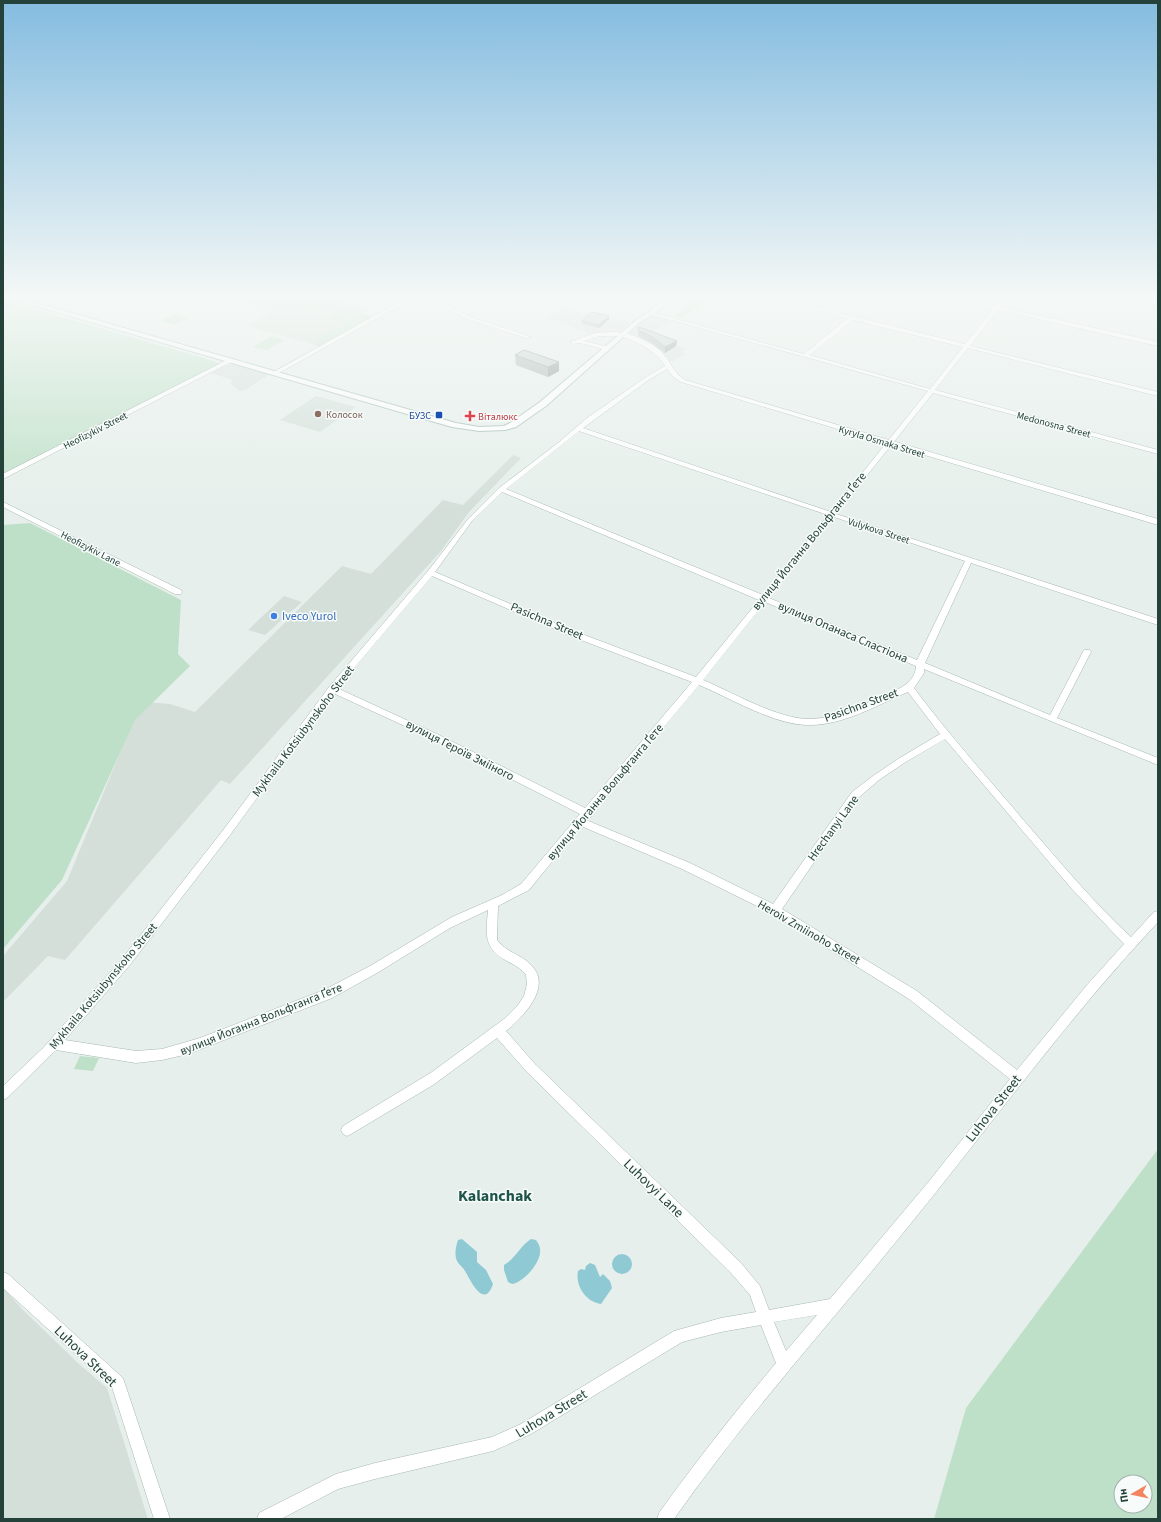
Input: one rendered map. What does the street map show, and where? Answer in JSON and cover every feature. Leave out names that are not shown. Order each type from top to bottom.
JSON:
[{"type":"main road","points":[[260,369],[455,425],[479,430],[505,428],[521,420],[543,404],[582,369]]},
{"type":"street","name":"Heofizykiv Street","points":[[3,477],[213,369]]},
{"type":"street","points":[[275,373],[282,369]]},
{"type":"street","name":"Mykhaila Kotsiubynskoho Street","points":[[3,1094],[54,1044],[135,951],[228,832],[332,689],[431,573],[470,520],[501,489],[538,462],[589,419],[663,369]]},
{"type":"street","name":"Kyryla Osmaka Street","points":[[669,369],[675,377],[683,381],[1158,522]]},
{"type":"street","name":"Medonosna Street","points":[[855,369],[1158,452]]},
{"type":"street","name":"вулиця Йоганна Вольфганга Ґете","points":[[54,1044],[136,1057],[162,1056],[176,1053],[328,994],[377,968],[446,925],[508,898],[525,887],[698,680],[948,369]]},
{"type":"street","points":[[1058,369],[1158,394]]},
{"type":"street","name":"Vulykova Street","points":[[578,428],[831,514],[1158,622]]},
{"type":"street","name":"вулиця Опанаса Сластіона","points":[[501,489],[1158,762]]},
{"type":"street","name":"Heofizykiv Lane","points":[[3,504],[178,592]]},
{"type":"street","points":[[909,688],[920,673],[922,665],[921,660],[969,560]]},
{"type":"street","name":"Pasichna Street","points":[[431,573],[501,601],[577,635],[698,680],[780,715],[809,722],[836,717],[909,688],[945,735],[1064,873],[1109,924],[1130,943]]},
{"type":"street","points":[[1052,719],[1087,652]]},
{"type":"street","name":"вулиця Героїв Зміїного","points":[[332,689],[436,737],[584,818]]},
{"type":"street","name":"Hrechanyi Lane","points":[[775,910],[855,795],[901,761],[945,735]]},
{"type":"street","name":"Heroiv Zmiinoho Street","points":[[584,818],[775,910],[913,996],[1017,1077]]},
{"type":"street","points":[[347,1130],[422,1086],[523,1009],[529,997],[533,982],[531,972],[524,965],[498,950],[492,943],[490,934],[493,925],[493,904]]},
{"type":"street","name":"Luhova Street","points":[[665,1519],[728,1432],[783,1364],[904,1222],[1076,1004],[1130,943],[1158,915]]},
{"type":"street","name":"Luhovyi Lane","points":[[497,1030],[531,1068],[736,1268],[755,1291],[783,1364]]},
{"type":"street","name":"Luhova Street","points":[[3,1279],[118,1383],[162,1519]]},
{"type":"street","name":"Luhova Street","points":[[265,1519],[336,1482],[375,1470],[493,1444],[507,1439],[679,1336],[699,1329],[765,1316],[834,1305]]},
{"type":"shaded area","points":[[218,369],[251,369],[270,374],[245,390],[239,391],[230,383],[233,380],[211,373]]},
{"type":"shaded area","name":"Колосок","points":[[316,396],[356,407],[320,432],[280,420]]},
{"type":"shaded area","points":[[513,455],[521,458],[469,512],[441,551],[230,784],[221,780],[65,960],[48,956],[3,1002],[3,956],[67,881],[136,714],[147,702],[170,704],[195,712],[342,566],[371,574],[443,500],[463,505]]},
{"type":"shaded area","name":"Iveco Yurol","points":[[284,596],[302,602],[265,635],[248,630]]},
{"type":"shaded area","points":[[3,1287],[22,1309],[79,1364],[107,1388],[148,1519],[3,1519]]},
{"type":"green space","points":[[3,369],[210,369],[3,473]]},
{"type":"green space","points":[[30,523],[181,600],[178,654],[190,666],[135,720],[62,880],[3,949],[3,525]]},
{"type":"green space","points":[[80,1056],[99,1058],[93,1071],[74,1069]]},
{"type":"green space","points":[[1158,1149],[1158,1519],[934,1519],[966,1408]]},
{"type":"water","points":[[462,1239],[477,1252],[477,1262],[486,1270],[493,1284],[486,1294],[482,1294],[478,1291],[457,1261],[455,1253],[458,1240]]},
{"type":"water","points":[[531,1239],[536,1240],[540,1247],[538,1260],[531,1271],[522,1280],[512,1284],[508,1282],[504,1265]]},
{"type":"water","points":[[622,1254],[629,1257],[632,1264],[629,1271],[622,1274],[615,1271],[612,1264],[615,1257]]},
{"type":"water","points":[[590,1263],[595,1265],[600,1277],[603,1274],[610,1281],[612,1288],[601,1304],[596,1303],[586,1297],[578,1282],[578,1271],[581,1269],[585,1270],[586,1266]]},
{"type":"place","name":"Колосок","points":[[318,414]]},
{"type":"place","name":"БУЗС","points":[[439,415]]},
{"type":"place","name":"Віталюкс","points":[[470,416]]},
{"type":"place","name":"Iveco Yurol","points":[[274,616]]},
{"type":"district","name":"Kalanchak","points":[[495,1195]]}]
